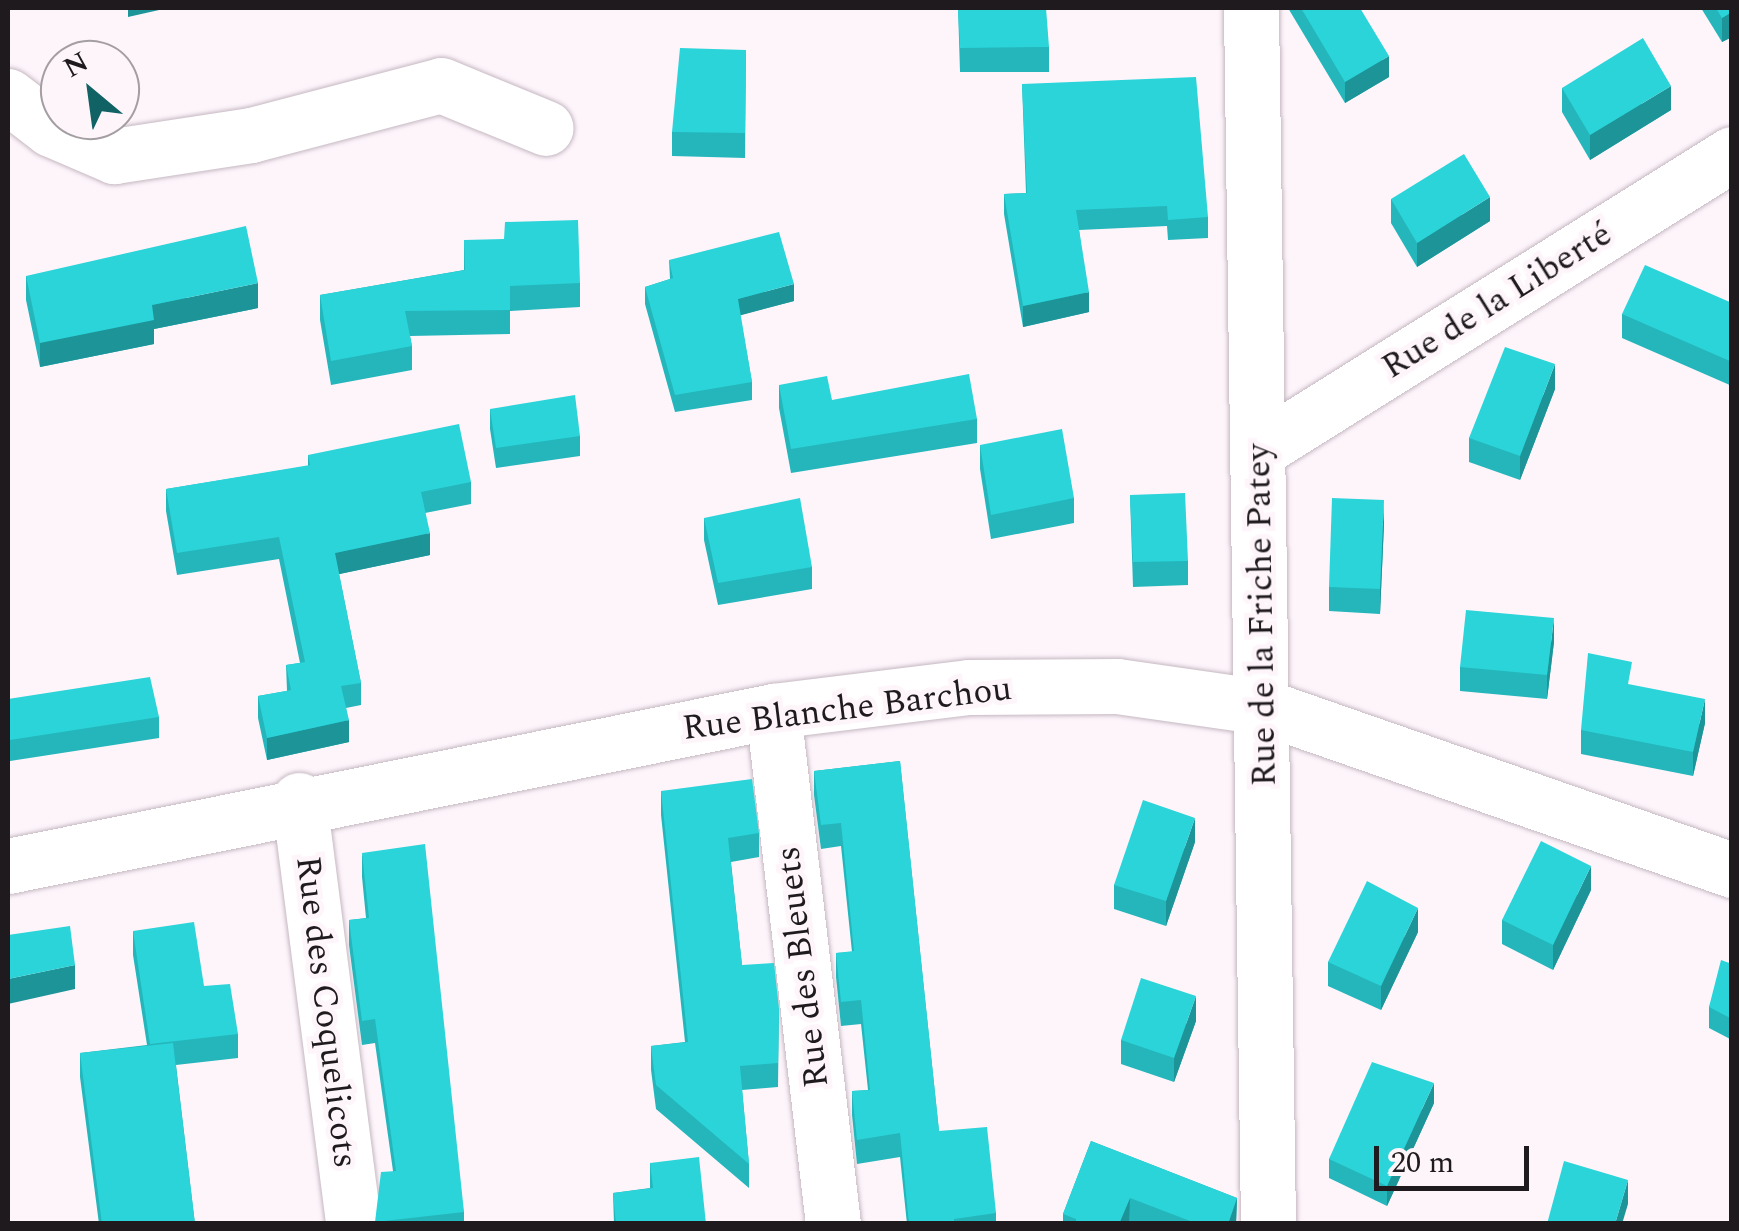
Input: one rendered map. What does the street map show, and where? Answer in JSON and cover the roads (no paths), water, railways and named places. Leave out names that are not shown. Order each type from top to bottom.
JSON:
[{"type":"street","name":"Rue de la Friche Patey","points":[[1251,8],[1262,448],[1268,1224]]},
{"type":"street","points":[[8,96],[51,129],[114,156],[251,135],[440,85],[546,128]]},
{"type":"street","name":"Rue de la Liberté","points":[[1262,448],[1732,154]]},
{"type":"street","name":"Rue Blanche Barchou","points":[[8,866],[299,800],[773,711],[969,688],[1098,686],[1264,707],[1732,870]]},
{"type":"street","name":"Rue des Bleuets","points":[[773,711],[833,1224]]},
{"type":"street","name":"Rue des Coquelicots","points":[[299,800],[353,1224]]}]
